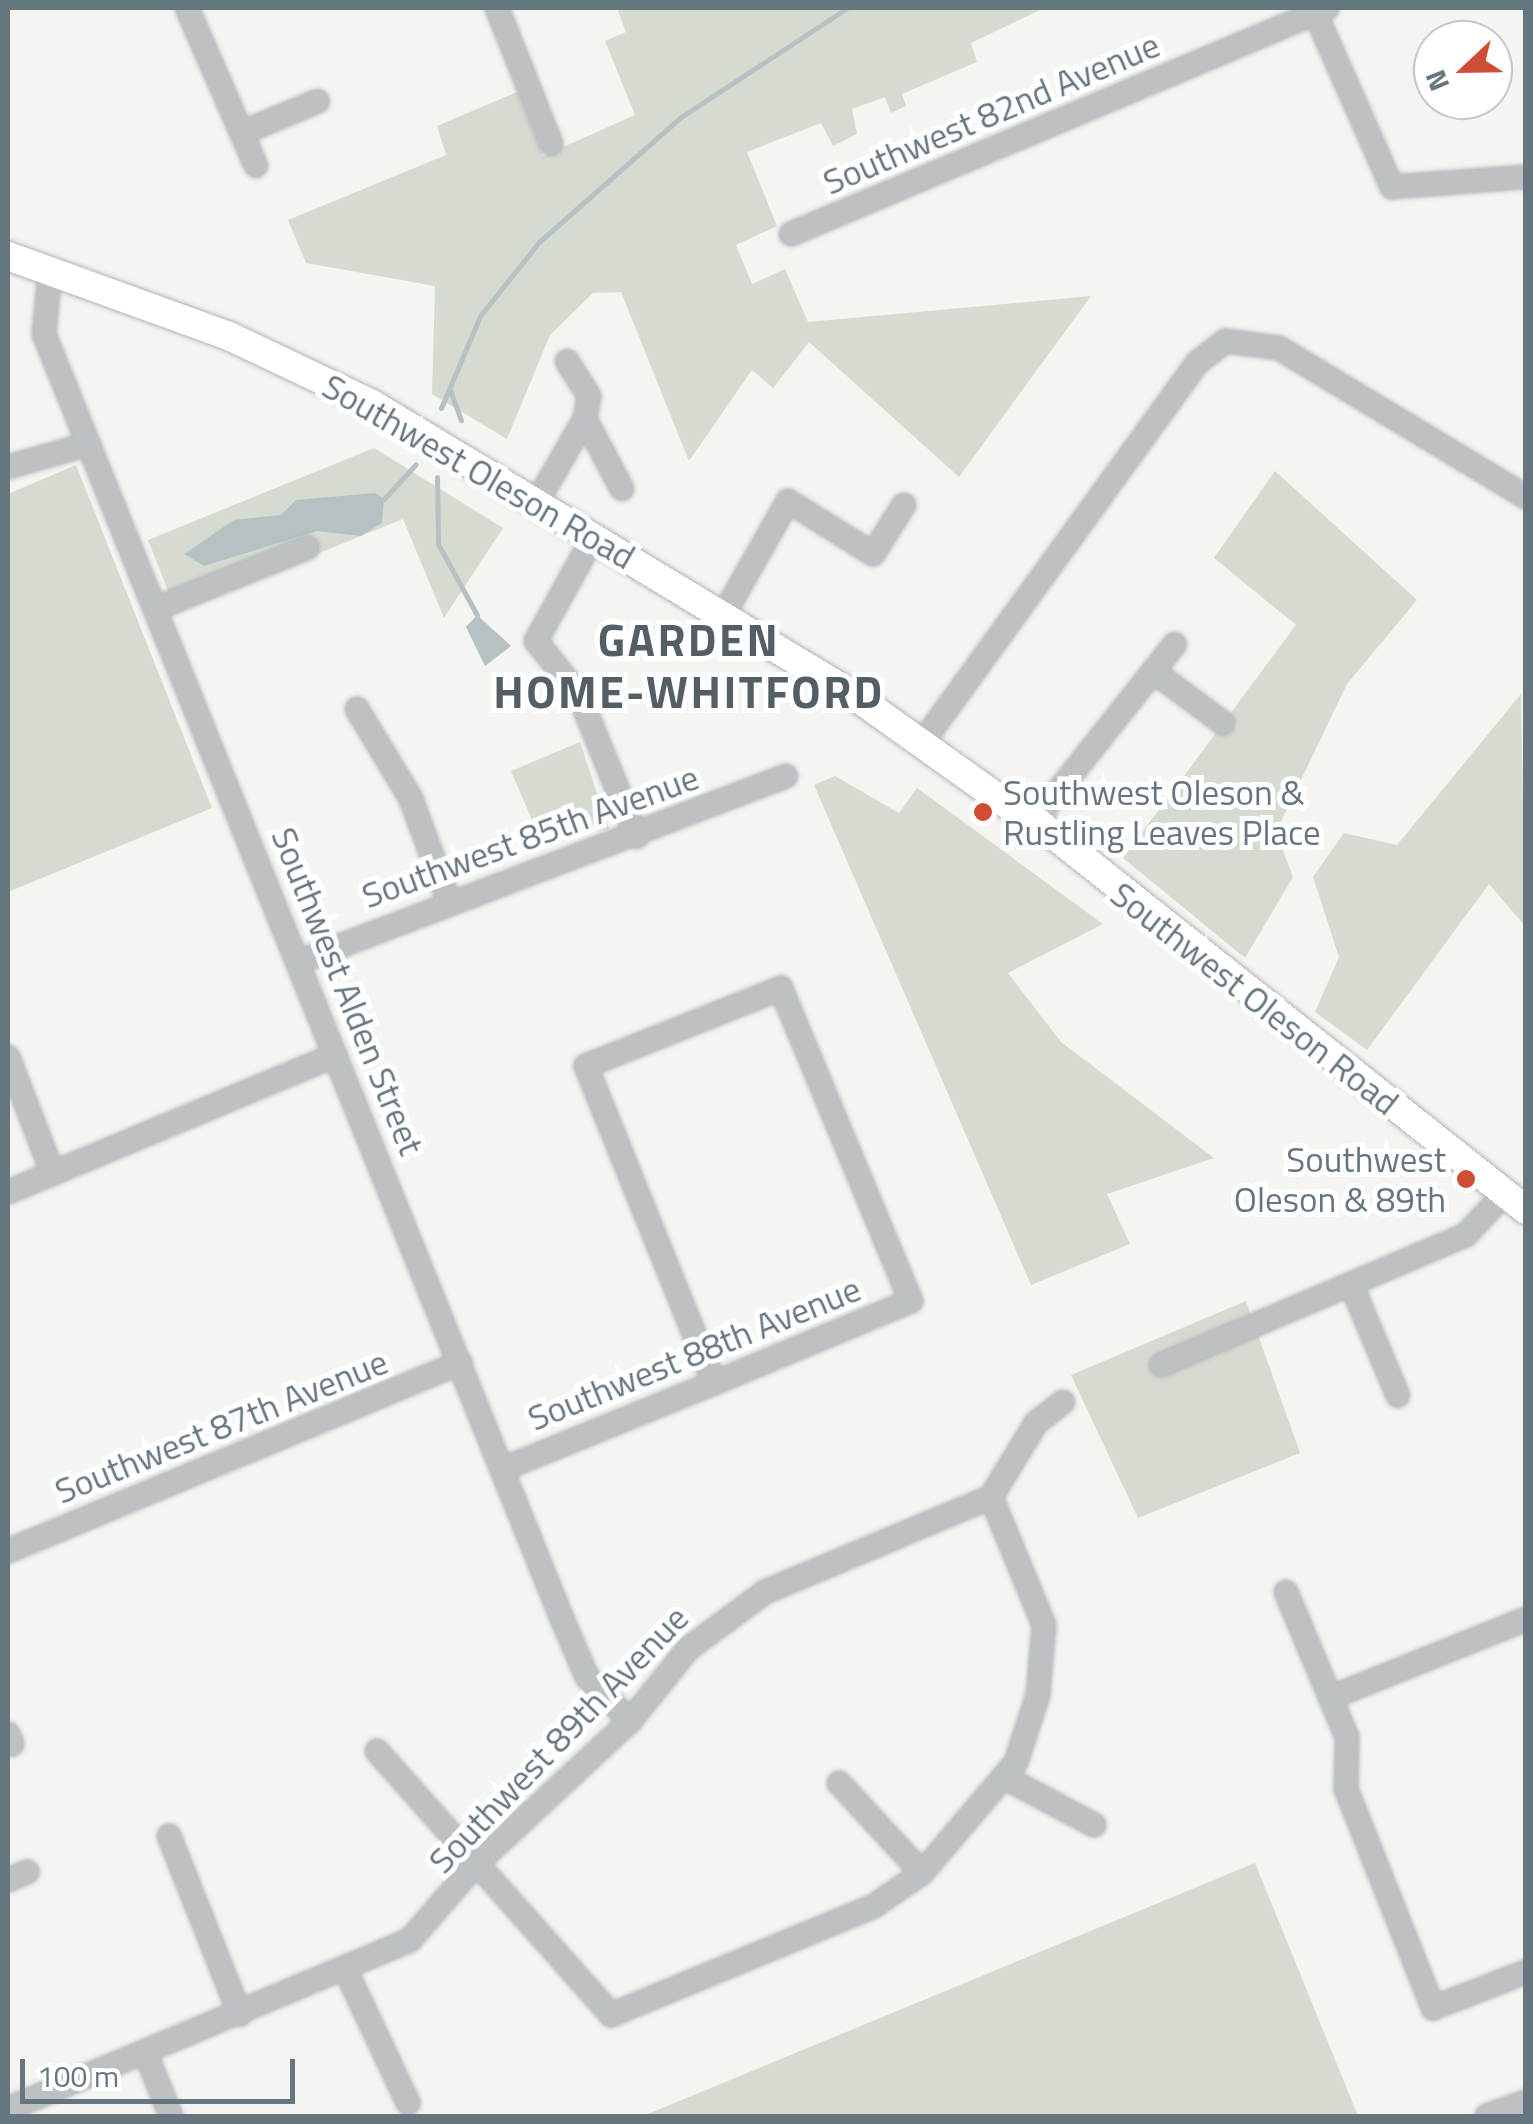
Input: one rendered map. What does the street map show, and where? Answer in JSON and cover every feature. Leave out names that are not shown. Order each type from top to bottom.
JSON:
[{"type":"main road","name":"Southwest Oleson Road","points":[[8,256],[328,381],[724,614],[922,743],[951,752],[1034,823],[1515,1202]]},
{"type":"street","points":[[187,8],[256,166]]},
{"type":"street","points":[[497,8],[551,144]]},
{"type":"street","points":[[1318,9],[1392,187],[1526,177]]},
{"type":"street","name":"Southwest 82nd Avenue","points":[[792,234],[1318,9]]},
{"type":"street","points":[[242,134],[318,101]]},
{"type":"street","name":"Southwest Alden Street","points":[[50,271],[41,318],[89,444],[587,1677],[630,1720]]},
{"type":"street","points":[[922,743],[1198,363],[1225,340],[1280,348],[1526,497]]},
{"type":"street","points":[[537,502],[585,419],[589,396],[566,361]]},
{"type":"street","points":[[585,419],[622,489]]},
{"type":"street","points":[[8,468],[89,444]]},
{"type":"street","points":[[724,614],[788,501],[874,554],[904,504]]},
{"type":"street","points":[[594,536],[536,641],[579,694],[637,836]]},
{"type":"street","points":[[156,609],[307,548]]},
{"type":"street","points":[[1034,823],[1176,644]]},
{"type":"street","points":[[1154,672],[1223,723]]},
{"type":"street","points":[[357,708],[411,799],[448,900]]},
{"type":"street","name":"Southwest 85th Avenue","points":[[298,962],[448,900],[637,836],[786,776]]},
{"type":"street","name":"Southwest 88th Avenue","points":[[503,1469],[714,1384],[911,1301],[781,988],[586,1066],[714,1384]]},
{"type":"street","points":[[8,1192],[336,1055]]},
{"type":"street","points":[[8,1057],[53,1174]]},
{"type":"street","points":[[1161,1365],[1466,1236],[1515,1202]]},
{"type":"street","points":[[1352,1284],[1398,1396]]},
{"type":"street","name":"Southwest 87th Avenue","points":[[8,1551],[460,1364]]},
{"type":"street","points":[[376,1751],[611,2014],[874,1906],[922,1873],[1004,1777],[1038,1695],[1044,1625],[990,1497],[1036,1423],[1063,1402]]},
{"type":"street","name":"Southwest 89th Avenue","points":[[8,2109],[346,1971],[410,1940],[475,1865],[630,1720],[688,1649],[765,1592],[990,1497]]},
{"type":"street","points":[[1286,1592],[1347,1737],[1346,1789],[1433,2008],[1526,1972]]},
{"type":"street","points":[[1332,1697],[1526,1620]]},
{"type":"street","points":[[1004,1777],[1094,1825]]},
{"type":"street","points":[[839,1783],[922,1873]]},
{"type":"street","points":[[169,1836],[240,2014]]},
{"type":"street","points":[[346,1971],[408,2103]]},
{"type":"street","points":[[134,2056],[171,2116]]},
{"type":"street","points":[[1486,2116],[1526,2102]]},
{"type":"shaded area","points":[[617,8],[1044,8],[971,43],[977,62],[902,94],[906,106],[891,113],[885,97],[852,109],[857,134],[833,146],[821,123],[747,152],[777,226],[736,245],[752,284],[785,269],[808,322],[1091,296],[959,477],[809,342],[773,388],[752,370],[689,461],[621,292],[593,293],[550,335],[507,439],[432,394],[435,286],[306,263],[288,220],[446,155],[437,126],[517,92],[543,156],[635,115],[605,41],[626,32]]},
{"type":"shaded area","points":[[374,448],[503,528],[444,618],[403,519],[176,611],[148,540]]},
{"type":"shaded area","points":[[76,465],[212,808],[8,892],[8,494]]},
{"type":"shaded area","points":[[1275,471],[1417,600],[1347,684],[1276,832],[1293,877],[1245,958],[1123,858],[1296,625],[1214,558]]},
{"type":"shaded area","points":[[375,493],[384,499],[382,523],[361,536],[317,531],[204,566],[184,554],[234,520],[281,515],[296,500]]},
{"type":"shaded area","points":[[477,615],[511,646],[485,666],[466,627]]},
{"type":"shaded area","points":[[1521,694],[1525,926],[1489,884],[1367,1050],[1315,1012],[1339,957],[1313,877],[1344,833],[1397,845]]},
{"type":"shaded area","points":[[580,742],[609,829],[541,841],[511,771]]},
{"type":"shaded area","points":[[835,776],[899,813],[917,788],[1103,924],[1008,973],[1061,1042],[1214,1158],[1107,1194],[1130,1244],[1031,1285],[814,785]]},
{"type":"shaded area","points":[[1246,1301],[1300,1453],[1138,1518],[1071,1375]]},
{"type":"shaded area","points":[[1255,1863],[1358,2116],[643,2116]]},
{"type":"waterway","points":[[441,408],[480,316],[539,242],[681,117],[847,8]]},
{"type":"waterway","points":[[450,390],[461,420]]},
{"type":"waterway","points":[[384,499],[416,464]]},
{"type":"waterway","points":[[437,477],[438,544],[477,615]]},
{"type":"place","name":"Southwest Oleson & Rustling Leaves Place","points":[[983,812]]},
{"type":"place","name":"Southwest Oleson & 89th","points":[[1466,1179]]},
{"type":"district","name":"GARDEN HOME-WHITFORD","points":[[689,666]]}]
